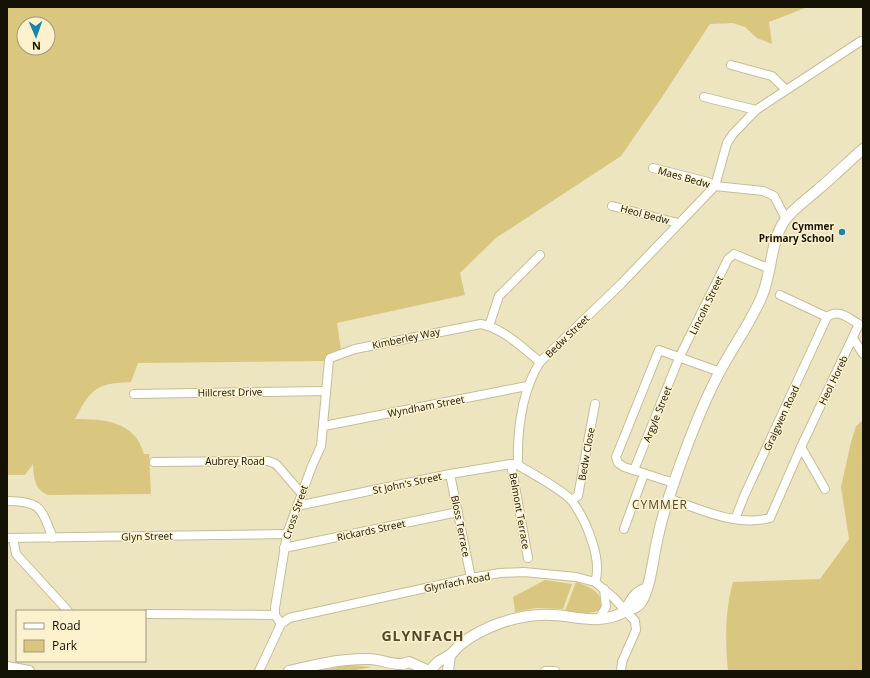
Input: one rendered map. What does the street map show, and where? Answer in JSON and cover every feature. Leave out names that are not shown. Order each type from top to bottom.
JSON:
[{"type":"main road","points":[[440,671],[445,663],[449,662],[460,645],[480,632],[520,617],[541,614],[598,620],[608,619],[622,614],[639,590],[645,589],[649,581],[657,539],[668,498],[705,400],[757,307],[770,269],[776,240],[786,219],[863,149]]},
{"type":"main road","points":[[289,671],[342,660],[370,659],[404,668],[408,662],[430,671],[442,658],[449,662]]},
{"type":"main road","points":[[7,667],[29,671]]},
{"type":"street","points":[[786,219],[774,196],[763,191],[715,186],[727,143],[733,134],[756,110],[861,41]]},
{"type":"street","points":[[732,65],[772,76],[786,90]]},
{"type":"street","points":[[704,97],[756,110]]},
{"type":"street","name":"Maes Bedw","points":[[653,168],[708,182],[715,186]]},
{"type":"street","name":"Bedw Street","points":[[515,465],[519,426],[527,386],[540,362],[621,284],[715,186]]},
{"type":"street","name":"Heol Bedw","points":[[612,206],[678,223]]},
{"type":"street","name":"Lincoln Street","points":[[679,358],[728,259],[734,254],[770,269]]},
{"type":"street","points":[[489,326],[499,296],[540,255]]},
{"type":"street","name":"Heol Horeb","points":[[735,519],[762,520],[770,518],[801,447],[854,338],[859,324],[838,312],[833,312],[827,317],[780,295]]},
{"type":"street","name":"Graigwen Road","points":[[735,519],[744,494],[827,317]]},
{"type":"street","name":"Kimberley Way","points":[[324,426],[329,360],[343,352],[472,325],[489,326],[508,337],[540,362]]},
{"type":"street","points":[[854,338],[863,354]]},
{"type":"street","points":[[674,483],[634,470],[618,463],[616,458],[659,350],[720,372]]},
{"type":"street","name":"Argyle Street","points":[[634,470],[679,358]]},
{"type":"street","name":"Wyndham Street","points":[[324,426],[527,386]]},
{"type":"street","name":"Hillcrest Drive","points":[[134,394],[326,391]]},
{"type":"street","name":"Bedw Close","points":[[571,500],[578,496],[595,404]]},
{"type":"street","name":"Cross Street","points":[[275,615],[287,534],[321,446],[324,426]]},
{"type":"street","points":[[801,447],[825,489]]},
{"type":"street","name":"Aubrey Road","points":[[154,462],[268,461],[276,464],[302,493]]},
{"type":"street","points":[[515,465],[571,500],[588,531],[593,547],[598,571],[595,582]]},
{"type":"street","name":"St John's Street","points":[[297,506],[450,474],[515,465]]},
{"type":"street","name":"Belmont Terrace","points":[[515,465],[528,558]]},
{"type":"street","name":"Bloss Terrace","points":[[450,474],[471,578]]},
{"type":"street","points":[[624,529],[644,474]]},
{"type":"street","points":[[668,498],[735,519]]},
{"type":"street","points":[[7,501],[25,501],[34,504],[42,512],[53,538]]},
{"type":"street","name":"Rickards Street","points":[[284,548],[458,512]]},
{"type":"street","name":"Glyn Street","points":[[10,538],[287,534]]},
{"type":"street","points":[[10,538],[16,554],[67,610]]},
{"type":"street","name":"Glynfach Road","points":[[281,624],[289,618],[500,573],[524,572],[576,577],[595,582],[635,620],[636,630],[622,662],[621,671]]},
{"type":"street","points":[[598,620],[606,608],[604,589]]},
{"type":"street","points":[[148,614],[275,615],[281,624],[259,671]]},
{"type":"green space","points":[[7,7],[808,7],[769,22],[772,44],[757,38],[745,27],[733,23],[710,24],[621,156],[496,238],[460,273],[465,295],[337,323],[341,350],[330,355],[324,361],[138,363],[131,382],[110,384],[102,386],[96,390],[91,394],[75,419],[107,421],[126,428],[134,435],[140,443],[144,454],[149,454],[151,494],[48,495],[43,493],[37,486],[34,478],[33,464],[25,475],[7,475]]},
{"type":"green space","points":[[863,420],[863,671],[728,671],[726,626],[728,603],[733,582],[820,579],[849,539],[841,487],[856,426]]},
{"type":"green space","points":[[545,580],[572,584],[563,609],[536,608],[515,612],[513,597]]},
{"type":"green space","points":[[576,582],[595,591],[602,602],[603,608],[590,613],[565,611]]},
{"type":"green space","points":[[350,665],[372,667],[351,671],[317,671]]},
{"type":"place","name":"Cymmer Primary School","points":[[842,232]]},
{"type":"district","name":"CYMMER","points":[[660,505]]},
{"type":"district","name":"GLYNFACH","points":[[423,636]]}]
